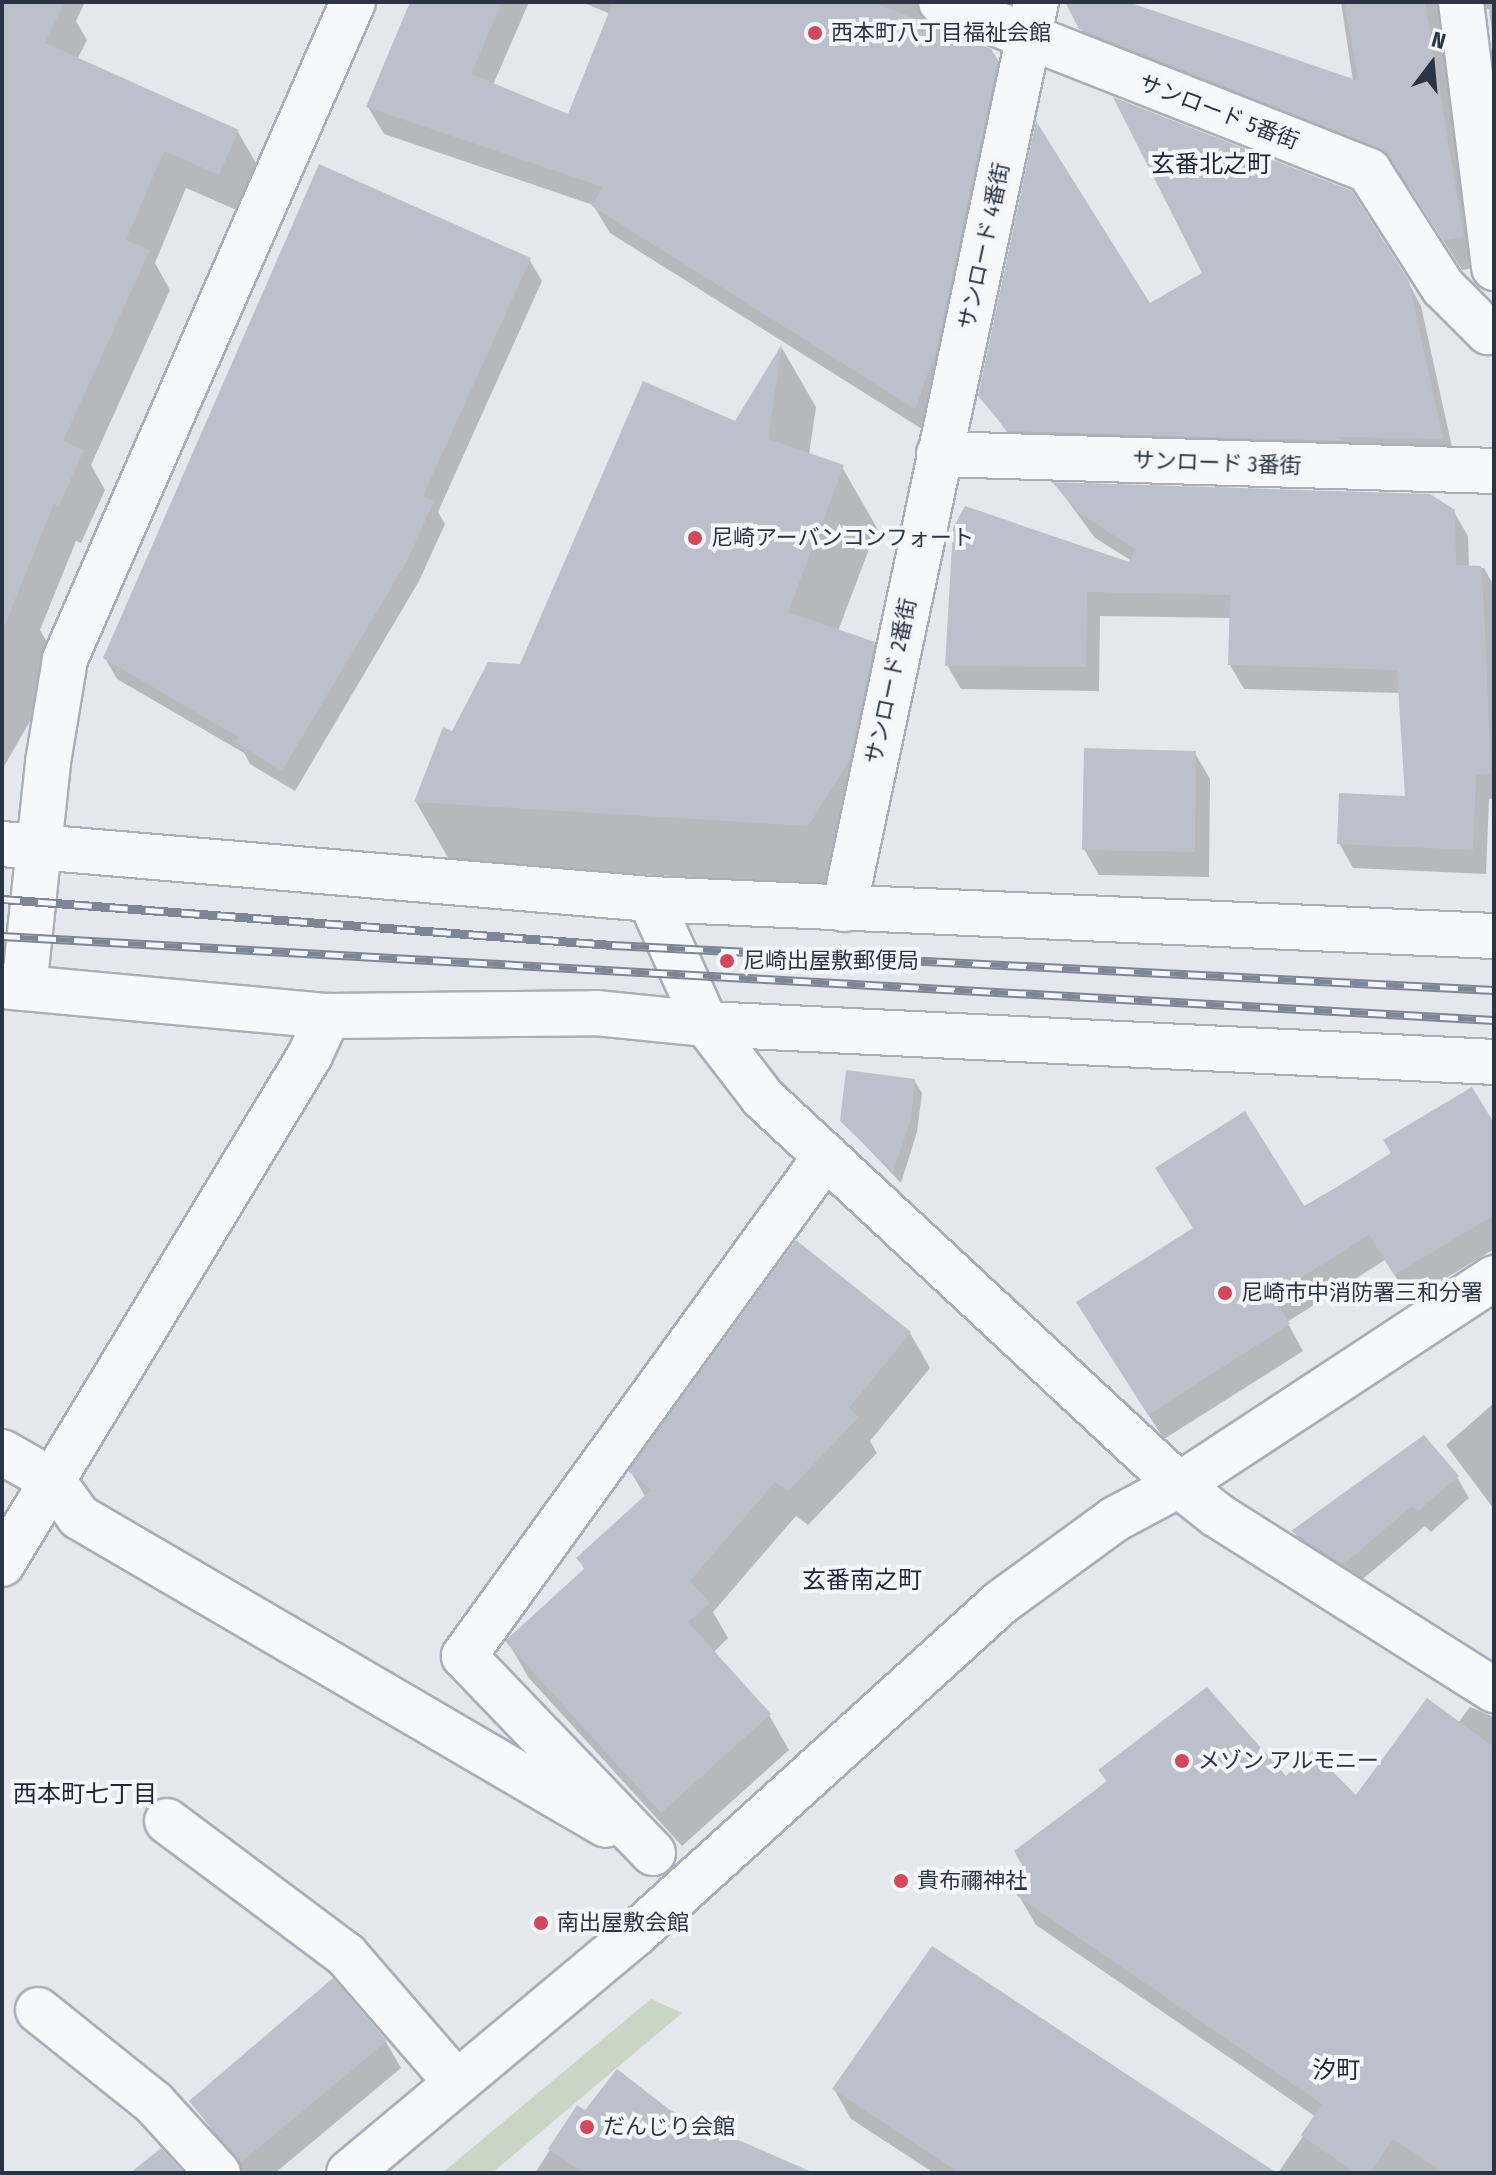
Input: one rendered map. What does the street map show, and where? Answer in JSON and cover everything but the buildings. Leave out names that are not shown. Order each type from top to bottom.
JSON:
[{"type":"street","points":[[353,2],[65,659],[20,845],[13,987],[328,1016],[596,1013],[706,1024],[1494,1062]]},
{"type":"street","name":"サンロード 5番街","points":[[941,2],[1032,20],[1369,171],[1443,287],[1492,339]]},
{"type":"street","points":[[1461,2],[1494,268]]},
{"type":"street","name":"サンロード 4番街","points":[[939,454],[1032,20]]},
{"type":"street","points":[[1492,339],[1494,287]]},
{"type":"street","name":"サンロード 3番街","points":[[939,454],[1494,471]]},
{"type":"street","name":"サンロード 2番街","points":[[844,909],[939,454]]},
{"type":"street","points":[[20,845],[650,899],[1494,936]]},
{"type":"street","points":[[650,899],[706,1024],[763,1098],[1179,1485],[1217,1515],[1494,1690]]},
{"type":"street","points":[[2,1564],[310,1055],[328,1016]]},
{"type":"street","points":[[687,1888],[464,1656],[826,1156]]},
{"type":"street","points":[[349,2173],[687,1888],[1000,1603],[1115,1519],[1179,1485],[1494,1278]]},
{"type":"street","points":[[2,1452],[53,1481],[79,1517],[653,1853]]},
{"type":"street","points":[[167,1821],[346,1955],[457,2083]]},
{"type":"street","points":[[38,2010],[154,2103],[218,2173]]},
{"type":"green space","points":[[651,1999],[682,2013],[492,2173],[442,2173]]},
{"type":"railway","points":[[2,899],[613,945],[1494,990]]},
{"type":"railway","points":[[2,936],[1494,1020]]},
{"type":"place","name":"西本町八丁目福祉会館","points":[[815,33]]},
{"type":"place","name":"尼崎アーバンコンフォート","points":[[695,538]]},
{"type":"place","name":"尼崎出屋敷郵便局","points":[[727,961]]},
{"type":"place","name":"尼崎市中消防署三和分署","points":[[1225,1293]]},
{"type":"place","name":"メゾン アルモニー","points":[[1182,1761]]},
{"type":"place","name":"貴布禰神社","points":[[901,1881]]},
{"type":"place","name":"南出屋敷会館","points":[[541,1923]]},
{"type":"place","name":"だんじり会館","points":[[587,2127]]},
{"type":"district","name":"玄番北之町","points":[[1211,165]]},
{"type":"district","name":"玄番南之町","points":[[862,1581]]},
{"type":"district","name":"西本町七丁目","points":[[85,1795]]},
{"type":"district","name":"汐町","points":[[1336,2071]]}]
